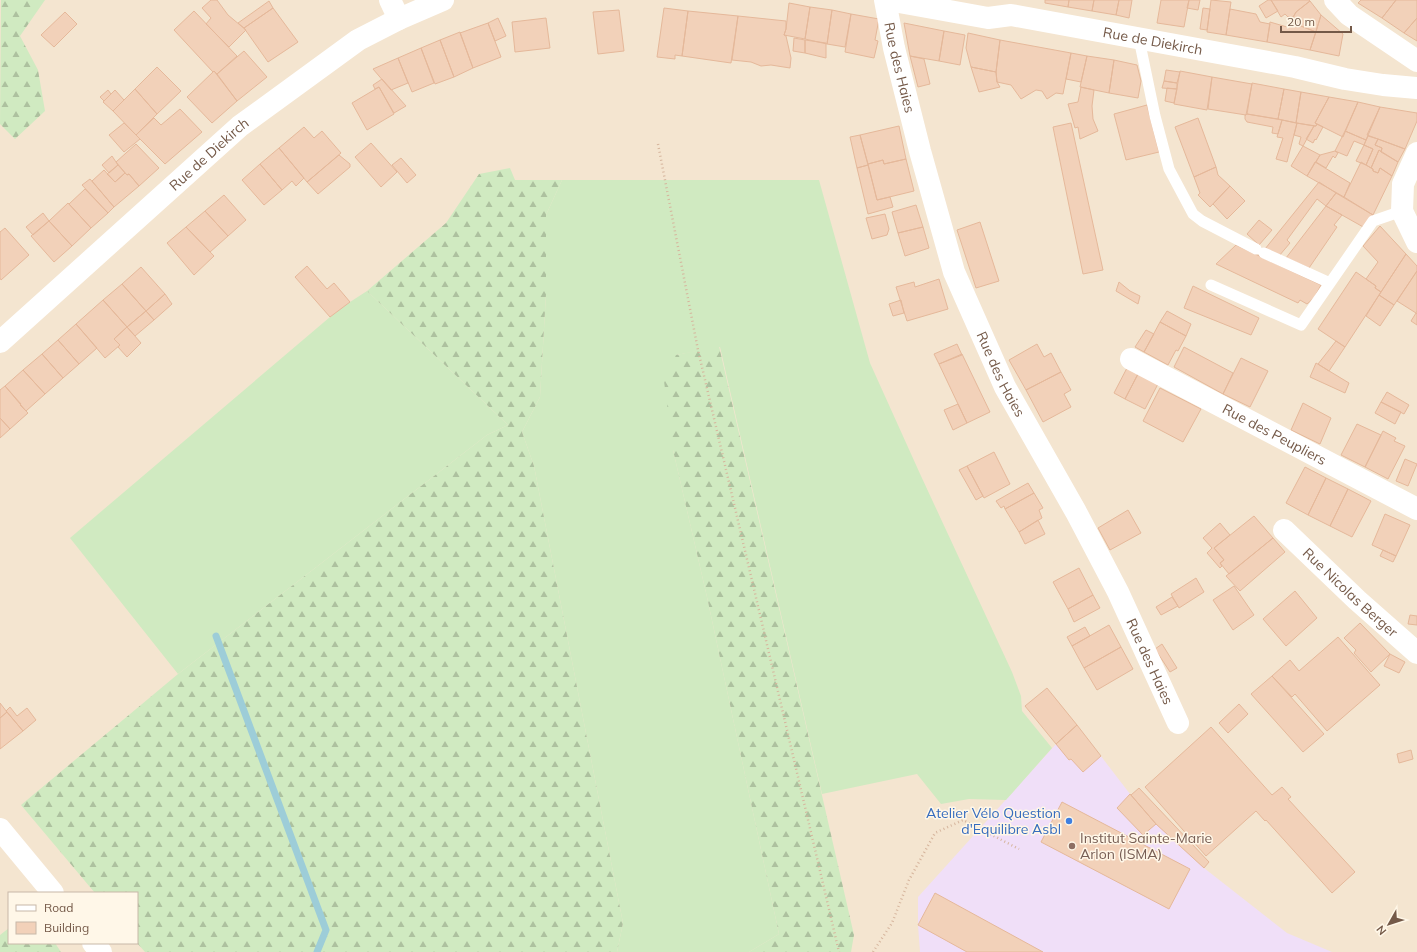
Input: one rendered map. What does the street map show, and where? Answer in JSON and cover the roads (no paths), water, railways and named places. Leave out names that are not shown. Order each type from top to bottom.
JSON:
[{"type":"street","points":[[390,0],[399,19]]},
{"type":"street","name":"Rue de Diekirch","points":[[0,342],[240,126],[358,40],[399,19],[443,0]]},
{"type":"street","name":"Rue de Diekirch","points":[[887,0],[988,18],[1011,15],[1295,67],[1345,80],[1417,88]]},
{"type":"street","name":"Rue des Haies","points":[[887,0],[894,48],[920,151],[954,272],[1005,387],[1076,512],[1118,592],[1178,723]]},
{"type":"street","points":[[1335,0],[1349,15],[1417,61]]},
{"type":"street","points":[[1417,153],[1403,184],[1402,211],[1417,242]]},
{"type":"street","name":"Rue des Peupliers","points":[[1131,359],[1417,509]]},
{"type":"street","name":"Rue Nicolas Berger","points":[[1284,530],[1357,600],[1417,653]]},
{"type":"street","points":[[0,829],[51,892]]},
{"type":"street","points":[[94,944],[101,952]]},
{"type":"lane","points":[[1139,39],[1154,116],[1169,169],[1193,214],[1202,221],[1260,251],[1330,283]]},
{"type":"lane","points":[[1211,285],[1301,325],[1373,221],[1402,211]]},
{"type":"waterway","points":[[216,636],[326,930],[317,952]]},
{"type":"place","name":"Atelier Vélo Question d'Equilibre Asbl","points":[[1069,821]]},
{"type":"place","name":"Institut Sainte-Marie Arlon (ISMA)","points":[[1072,846]]}]
